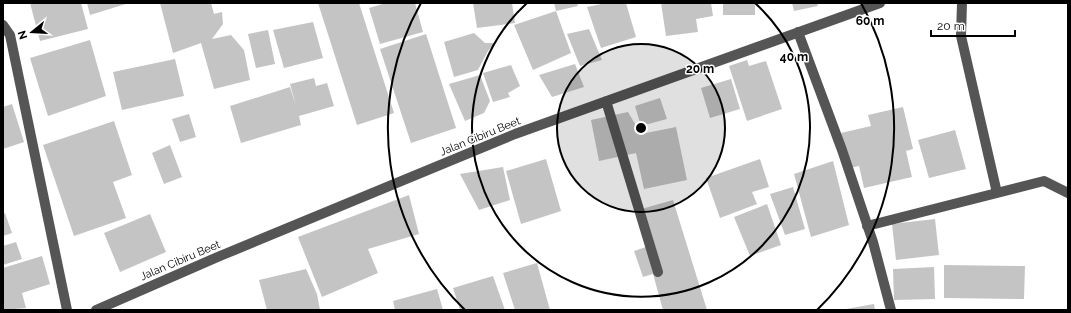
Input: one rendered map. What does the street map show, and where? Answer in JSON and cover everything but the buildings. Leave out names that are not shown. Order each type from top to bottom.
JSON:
[{"type":"street","name":"Jalan Cibiru Beet","points":[[96,310],[227,253],[515,134],[880,3]]},
{"type":"street","points":[[962,3],[961,36],[997,193]]},
{"type":"street","points":[[3,25],[10,35],[67,310]]},
{"type":"street","points":[[798,32],[842,150],[867,226],[891,310]]},
{"type":"street","points":[[606,101],[658,272]]},
{"type":"street","points":[[867,226],[1044,181],[1068,193]]}]
